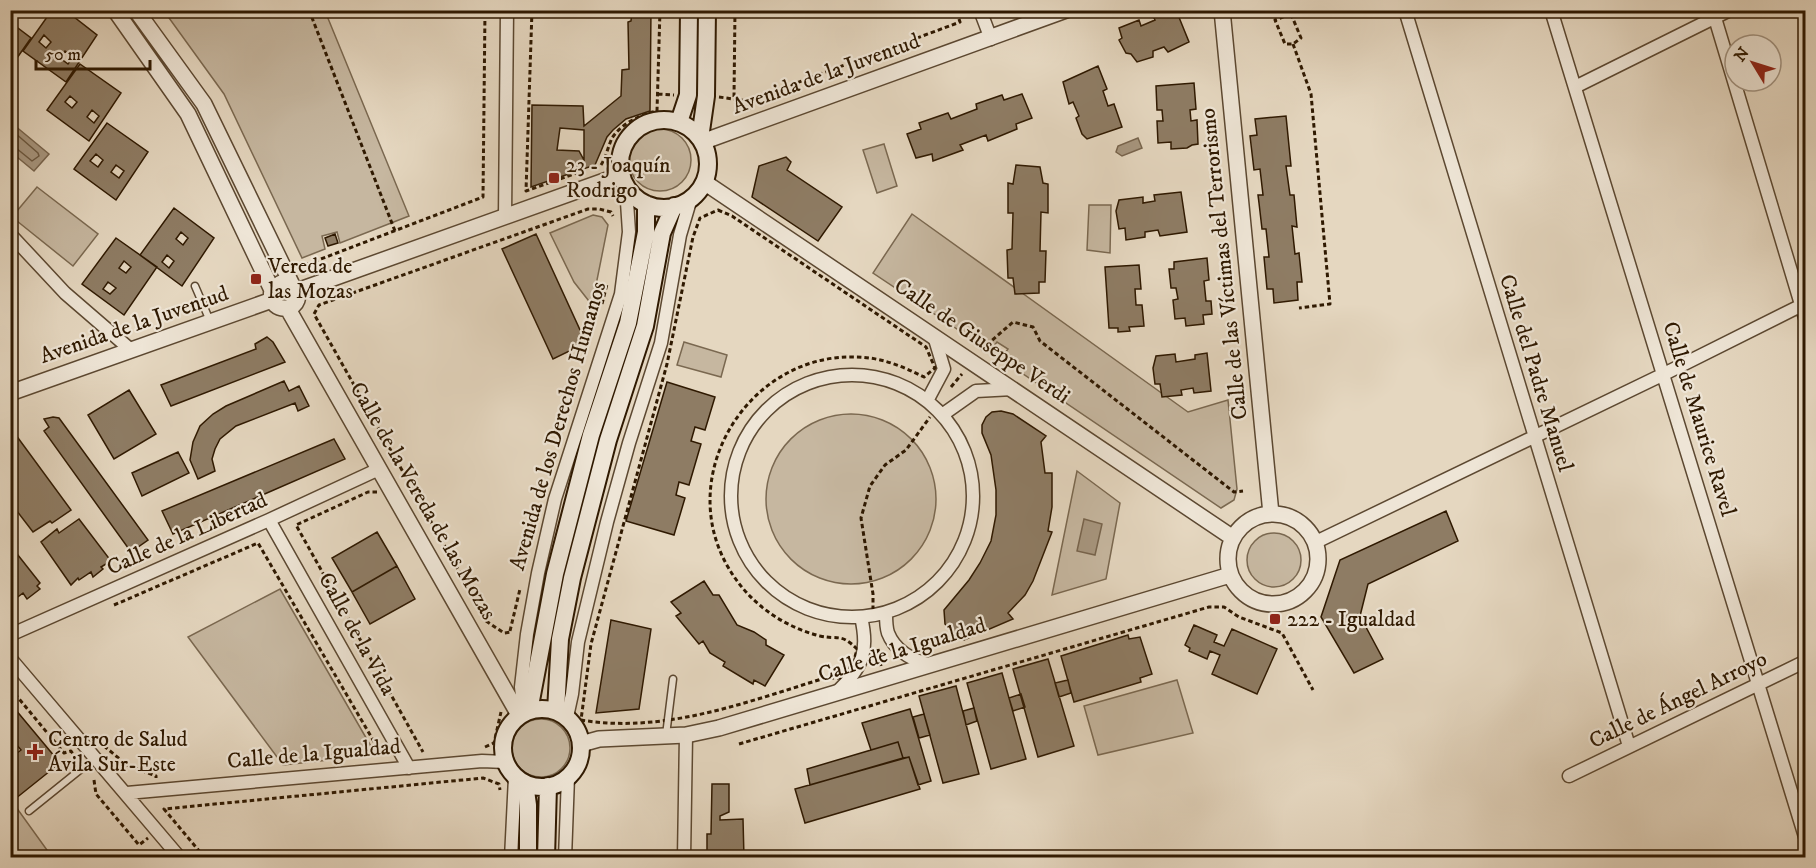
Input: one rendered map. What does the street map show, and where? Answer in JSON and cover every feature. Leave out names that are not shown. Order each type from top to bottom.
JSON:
[{"type":"main road","points":[[678,122],[687,95],[689,10]]},
{"type":"main road","points":[[701,140],[688,127],[678,122],[655,121],[644,125],[634,131],[626,141],[622,152],[624,181],[635,197],[646,204],[660,207],[674,206],[691,198],[704,182],[708,162],[701,140],[706,96],[707,10]]},
{"type":"main road","name":"Avenida de los Derechos Humanos","points":[[524,713],[555,574],[591,435],[628,323],[646,232],[646,204]]},
{"type":"main road","points":[[561,714],[560,639],[572,578],[608,440],[645,326],[662,233],[674,206]]},
{"type":"main road","points":[[520,780],[541,787],[548,786],[568,777],[578,762],[581,744],[579,734],[561,714],[538,708],[524,713],[509,726],[504,737],[505,762],[520,780],[528,805],[528,858]]},
{"type":"main road","points":[[546,858],[548,786]]},
{"type":"street","points":[[115,10],[188,114],[276,306],[288,309],[298,298],[294,288],[204,104],[136,10]]},
{"type":"street","points":[[505,217],[507,10]]},
{"type":"street","points":[[980,10],[991,39]]},
{"type":"street","name":"Avenida de la Juventud","points":[[701,140],[991,39],[1066,10]]},
{"type":"street","name":"Calle de las Víctimas del Terrorismo","points":[[1222,10],[1271,514]]},
{"type":"street","name":"Calle del Padre Manuel","points":[[1406,10],[1533,436],[1629,746]]},
{"type":"street","name":"Calle de Maurice Ravel","points":[[1551,10],[1664,375],[1756,685],[1806,840]]},
{"type":"street","points":[[1575,87],[1715,14],[1730,10]]},
{"type":"street","points":[[1715,14],[1803,304],[1806,321]]},
{"type":"street","points":[[272,295],[281,283],[294,288],[505,217],[624,181]]},
{"type":"street","name":"Avenida de los Derechos Humanos","points":[[524,713],[521,687],[527,634],[555,499],[621,294],[629,232],[624,181]]},
{"type":"street","name":"Calle de Giuseppe Verdi","points":[[704,182],[1233,538]]},
{"type":"street","points":[[561,714],[572,694],[578,642],[616,488],[661,343],[680,235],[691,198]]},
{"type":"street","points":[[10,234],[65,293],[131,350]]},
{"type":"street","name":"Avenida de la Juventud","points":[[11,392],[210,321],[272,295]]},
{"type":"street","points":[[1316,542],[1664,375],[1803,304]]},
{"type":"street","name":"Calle de la Vereda de las Mozas","points":[[288,309],[471,630],[524,713]]},
{"type":"street","points":[[934,336],[944,369],[935,408]]},
{"type":"street","points":[[839,376],[870,376],[901,385],[935,408],[964,450],[973,489],[968,530],[951,566],[922,595],[873,615],[830,616],[800,606],[774,590],[752,566],[738,538],[731,508],[732,477],[742,447],[758,420],[781,398],[809,383],[839,376]]},
{"type":"street","points":[[935,408],[976,391],[1013,389]]},
{"type":"street","name":"Calle de la Libertad","points":[[10,635],[379,469]]},
{"type":"street","points":[[1271,514],[1285,515],[1298,521],[1316,542],[1319,556],[1312,584],[1302,595],[1290,602],[1276,605],[1261,603],[1243,592],[1230,575],[1228,556],[1233,538],[1243,526],[1256,518],[1271,514]]},
{"type":"street","name":"Calle de la Vida","points":[[269,520],[409,768]]},
{"type":"street","name":"Calle de la Igualdad","points":[[581,744],[666,728],[686,735],[719,728],[1230,575]]},
{"type":"street","points":[[873,615],[900,652],[930,665]]},
{"type":"street","points":[[836,693],[850,680],[862,660],[873,615]]},
{"type":"street","points":[[10,658],[180,858]]},
{"type":"street","name":"Calle de Ángel Arroyo","points":[[1569,776],[1806,661]]},
{"type":"street","points":[[684,858],[686,735]]},
{"type":"street","name":"Calle de la Igualdad","points":[[127,793],[482,761],[505,762]]},
{"type":"street","points":[[565,858],[565,806],[568,777]]},
{"type":"street","points":[[511,858],[520,780]]},
{"type":"lane","points":[[195,286],[210,321]]},
{"type":"lane","points":[[666,728],[673,680]]},
{"type":"lane","points":[[29,810],[96,757]]},
{"type":"path","points":[[309,10],[395,231]]},
{"type":"path","points":[[296,261],[299,268],[483,197],[485,10]]},
{"type":"path","points":[[532,10],[526,190],[580,172]]},
{"type":"path","points":[[591,168],[602,165],[612,139],[623,126],[635,118],[657,111],[660,10]]},
{"type":"path","points":[[734,97],[735,10]]},
{"type":"path","points":[[748,101],[960,22],[956,10]]},
{"type":"path","points":[[1291,14],[1300,38],[1293,44],[1286,44],[1275,20],[1291,14]]},
{"type":"path","points":[[1293,44],[1311,94],[1330,304],[1299,308]]},
{"type":"path","points":[[520,587],[510,632],[504,633],[487,621],[314,314],[319,305],[588,209],[600,208],[611,212],[617,222]]},
{"type":"path","points":[[718,210],[732,216],[926,347],[935,368],[924,376],[879,359],[855,357],[830,358],[806,364],[784,374],[763,388],[731,425],[720,447],[713,470],[710,495],[712,519],[727,565],[741,586],[758,604],[777,618],[799,629],[823,636],[847,639],[857,649],[854,661],[842,678],[825,678],[666,728],[581,720],[591,644],[667,364],[693,237],[700,218],[718,210]]},
{"type":"path","points":[[601,308],[609,274]]},
{"type":"path","points":[[873,615],[873,594],[861,518],[870,486],[885,465],[906,450],[972,361],[989,342],[1013,322],[1033,327],[1040,341],[1234,492],[1243,491]]},
{"type":"path","points":[[382,498],[378,492],[369,492],[296,525],[423,753]]},
{"type":"path","points":[[106,609],[258,543],[383,757]]},
{"type":"path","points":[[738,744],[1209,607],[1224,607],[1239,617],[1282,633],[1313,690]]},
{"type":"path","points":[[471,630],[487,621]]},
{"type":"path","points":[[878,647],[883,679]]},
{"type":"path","points":[[480,749],[494,743],[502,709]]},
{"type":"path","points":[[99,742],[127,765],[165,777]]},
{"type":"path","points":[[156,776],[164,809],[205,858]]},
{"type":"path","points":[[164,809],[483,778]]},
{"type":"shaded area","points":[[164,11],[325,11],[409,216],[340,243],[337,232],[322,236],[325,249],[302,258],[224,94]]},
{"type":"shaded area","points":[[660,129],[677,134],[682,138],[686,143],[691,160],[686,177],[682,182],[677,186],[660,191],[643,186],[638,182],[634,177],[629,160],[634,143],[638,138],[643,134]]},
{"type":"shaded area","points":[[884,144],[897,186],[877,193],[863,150]]},
{"type":"shaded area","points":[[37,187],[98,234],[73,266],[12,217]]},
{"type":"shaded area","points":[[1089,205],[1111,205],[1110,253],[1087,250]]},
{"type":"shaded area","points":[[912,214],[1188,412],[1228,400],[1237,489],[1234,500],[1221,508],[1001,359],[1008,349],[997,342],[990,351],[873,273]]},
{"type":"shaded area","points":[[593,215],[602,217],[608,225],[592,305],[574,282],[550,233]]},
{"type":"shaded area","points":[[684,342],[727,355],[721,377],[677,365]]},
{"type":"shaded area","points":[[851,414],[868,415],[884,420],[911,439],[930,466],[935,482],[935,516],[930,532],[911,559],[884,578],[868,583],[851,584],[834,583],[818,578],[791,559],[772,532],[767,516],[766,499],[767,482],[772,466],[791,439],[818,420],[834,415]]},
{"type":"shaded area","points":[[1077,471],[1120,503],[1106,579],[1052,595]]},
{"type":"shaded area","points":[[1274,533],[1284,535],[1293,541],[1299,550],[1301,560],[1299,570],[1293,579],[1284,585],[1274,587],[1264,585],[1255,579],[1249,570],[1247,560],[1249,550],[1255,541],[1264,535]]},
{"type":"shaded area","points":[[280,589],[376,755],[283,765],[188,637]]},
{"type":"shaded area","points":[[1177,680],[1193,733],[1098,755],[1084,706]]},
{"type":"shaded area","points":[[535,719],[547,719],[562,727],[570,742],[570,754],[562,769],[547,777],[535,777],[520,769],[512,754],[512,742],[520,727]]},
{"type":"shaded area","points":[[11,800],[52,857],[11,857]]},
{"type":"water","points":[[14,125],[49,154],[34,171],[11,152],[11,130]]},
{"type":"water","points":[[1138,138],[1142,148],[1122,156],[1116,152],[1118,146]]},
{"type":"water","points":[[1084,519],[1102,524],[1095,555],[1077,551]]},
{"type":"building","points":[[52,10],[65,10],[97,35],[66,82],[23,51]],"holes":[[[44,35],[51,42],[46,48],[39,42]],[[65,51],[73,57],[68,64],[60,58]]]},
{"type":"building","points":[[632,10],[651,10],[650,111],[626,119],[613,130],[607,137],[595,165],[531,187],[532,105],[583,106],[584,126],[621,96],[622,70],[629,69],[628,22],[631,21]],"holes":[[[560,128],[584,130],[584,160],[579,151],[557,150]]]},
{"type":"building","points":[[1166,10],[1176,10],[1189,42],[1168,52],[1164,47],[1153,51],[1153,57],[1137,62],[1131,54],[1126,53],[1119,40],[1122,38],[1119,28],[1139,20],[1141,26],[1155,20],[1153,16]]},
{"type":"building","points":[[10,22],[31,38],[10,68]]},
{"type":"building","points":[[80,64],[121,93],[89,141],[47,110]],"holes":[[[70,96],[77,102],[72,108],[65,102]],[[92,110],[99,116],[94,123],[87,117]]]},
{"type":"building","points":[[1098,66],[1107,89],[1103,91],[1108,106],[1114,104],[1122,127],[1087,139],[1082,134],[1076,118],[1079,116],[1073,102],[1069,104],[1063,82]]},
{"type":"building","points":[[1194,83],[1196,109],[1190,110],[1191,121],[1197,120],[1198,144],[1187,148],[1171,149],[1171,142],[1158,143],[1157,121],[1163,121],[1162,110],[1157,110],[1156,86]]},
{"type":"building","points":[[1022,94],[1032,118],[1016,124],[1017,129],[988,141],[986,135],[960,145],[963,150],[933,161],[932,154],[916,158],[907,134],[921,129],[919,123],[948,113],[951,119],[977,109],[976,104],[1002,95],[1004,100]]},
{"type":"building","points":[[1286,116],[1291,166],[1286,166],[1290,195],[1294,195],[1297,227],[1292,226],[1295,254],[1299,253],[1302,282],[1297,282],[1298,300],[1274,303],[1273,289],[1267,289],[1264,257],[1269,257],[1266,229],[1262,229],[1258,195],[1263,195],[1260,169],[1254,170],[1250,136],[1257,135],[1255,119]]},
{"type":"building","points":[[107,123],[148,152],[116,200],[74,169]],"holes":[[[96,154],[103,160],[98,167],[90,161]],[[116,165],[124,171],[119,178],[111,172]]]},
{"type":"building","points":[[786,157],[791,162],[787,170],[842,207],[818,241],[752,197],[759,166]]},
{"type":"building","points":[[1016,165],[1040,167],[1043,183],[1048,184],[1048,213],[1041,212],[1040,251],[1046,251],[1045,282],[1039,282],[1039,293],[1015,294],[1013,278],[1008,278],[1007,250],[1012,249],[1013,213],[1008,213],[1008,183],[1013,184]]},
{"type":"building","points":[[1181,192],[1187,232],[1160,236],[1158,230],[1145,232],[1145,237],[1126,240],[1125,228],[1119,229],[1116,211],[1119,200],[1143,197],[1143,203],[1155,201],[1154,195]]},
{"type":"building","points":[[174,208],[214,238],[182,286],[140,255]],"holes":[[[181,232],[188,238],[183,245],[176,239]],[[167,255],[174,261],[169,268],[162,262]]]},
{"type":"building","points":[[335,234],[338,243],[328,246],[325,238]]},
{"type":"building","points":[[536,234],[586,343],[553,359],[502,249]]},
{"type":"building","points":[[116,238],[157,267],[124,315],[82,284]],"holes":[[[124,261],[131,267],[126,273],[119,268]],[[108,282],[116,288],[110,294],[103,289]]]},
{"type":"building","points":[[1207,258],[1209,280],[1204,281],[1206,301],[1211,301],[1212,314],[1203,315],[1204,324],[1186,326],[1185,318],[1175,319],[1173,300],[1178,299],[1176,288],[1171,288],[1169,269],[1174,269],[1174,262]]},
{"type":"building","points":[[1139,265],[1141,289],[1135,289],[1136,305],[1142,305],[1144,326],[1129,327],[1130,331],[1118,332],[1118,328],[1109,328],[1105,267]]},
{"type":"building","points":[[267,337],[273,342],[285,362],[171,406],[161,385],[256,349],[255,344]]},
{"type":"building","points":[[1207,353],[1211,391],[1194,393],[1193,388],[1181,390],[1182,395],[1162,397],[1160,384],[1155,384],[1153,368],[1156,356],[1175,354],[1176,362],[1195,359],[1195,355]]},
{"type":"building","points":[[284,381],[289,391],[299,386],[309,406],[298,411],[295,403],[236,426],[220,439],[215,449],[212,459],[215,471],[198,479],[190,460],[193,442],[200,426],[226,406]]},
{"type":"building","points":[[667,382],[715,397],[705,430],[695,427],[691,441],[701,444],[689,485],[679,482],[676,495],[685,498],[674,535],[626,521]]},
{"type":"building","points":[[129,390],[156,434],[114,459],[88,415]]},
{"type":"building","points":[[1001,411],[1013,414],[1046,436],[1041,442],[1045,473],[1052,473],[1052,507],[1048,531],[1052,532],[1033,581],[1025,595],[1008,613],[1013,619],[964,640],[955,637],[945,624],[944,610],[969,580],[991,541],[996,515],[996,490],[991,455],[982,433],[982,425],[992,412]]},
{"type":"building","points":[[59,418],[148,540],[131,552],[44,431],[49,427],[44,419]]},
{"type":"building","points":[[10,427],[71,510],[33,532],[10,502]]},
{"type":"building","points":[[334,439],[345,459],[173,534],[162,511]]},
{"type":"building","points":[[178,452],[189,473],[142,496],[132,473]]},
{"type":"building","points":[[1446,511],[1458,541],[1368,584],[1360,616],[1383,659],[1354,673],[1321,617],[1340,560]]},
{"type":"building","points":[[79,519],[111,561],[101,567],[103,569],[93,577],[91,572],[79,580],[78,578],[71,585],[41,542],[57,529],[59,533]]},
{"type":"building","points":[[377,532],[397,566],[352,592],[332,558]]},
{"type":"building","points":[[10,545],[40,583],[37,586],[40,589],[27,599],[23,593],[10,603]]},
{"type":"building","points":[[397,566],[415,599],[370,624],[352,592]]},
{"type":"building","points":[[704,581],[713,595],[719,595],[737,625],[754,632],[766,640],[766,645],[784,655],[765,686],[754,680],[753,684],[723,666],[725,662],[710,653],[703,641],[699,644],[676,616],[681,613],[671,602]]},
{"type":"building","points":[[611,620],[651,629],[639,709],[596,713]]},
{"type":"building","points":[[1194,625],[1217,635],[1214,642],[1224,646],[1232,629],[1277,649],[1257,694],[1212,674],[1220,655],[1210,651],[1207,659],[1189,651],[1190,648],[1185,645]]},
{"type":"building","points":[[1128,635],[1129,639],[1140,637],[1152,674],[1140,678],[1141,682],[1074,702],[1061,656]]},
{"type":"building","points":[[1048,659],[1074,746],[1038,757],[1013,669]]},
{"type":"building","points":[[1002,673],[1026,759],[991,769],[967,683]]},
{"type":"building","points":[[1068,680],[1071,693],[1059,697],[1055,683]]},
{"type":"building","points":[[956,686],[979,774],[943,783],[919,696]]},
{"type":"building","points":[[1021,694],[1025,707],[1013,711],[1009,698]]},
{"type":"building","name":"Centro de Salud Ávila Sur-Este","points":[[10,703],[60,763],[15,799],[10,792],[10,755],[12,757],[21,750],[10,737]]},
{"type":"building","points":[[974,708],[977,721],[966,725],[963,711]]},
{"type":"building","points":[[910,709],[931,781],[918,785],[909,757],[903,758],[898,742],[871,750],[862,723]]},
{"type":"building","points":[[924,714],[930,735],[919,738],[913,717]]},
{"type":"building","points":[[898,742],[903,758],[810,785],[807,769]]},
{"type":"building","points":[[909,757],[920,789],[805,823],[795,789]]},
{"type":"building","points":[[712,784],[729,784],[729,812],[720,816],[720,820],[743,819],[744,858],[707,858],[707,834],[711,834]]},
{"type":"place","name":"23 - Joaquín Rodrigo","points":[[554,178]]},
{"type":"place","name":"Vereda de las Mozas","points":[[256,279]]},
{"type":"place","name":"222 - Igualdad","points":[[1275,619]]},
{"type":"place","name":"Centro de Salud Ávila Sur-Este","points":[[35,752]]}]
